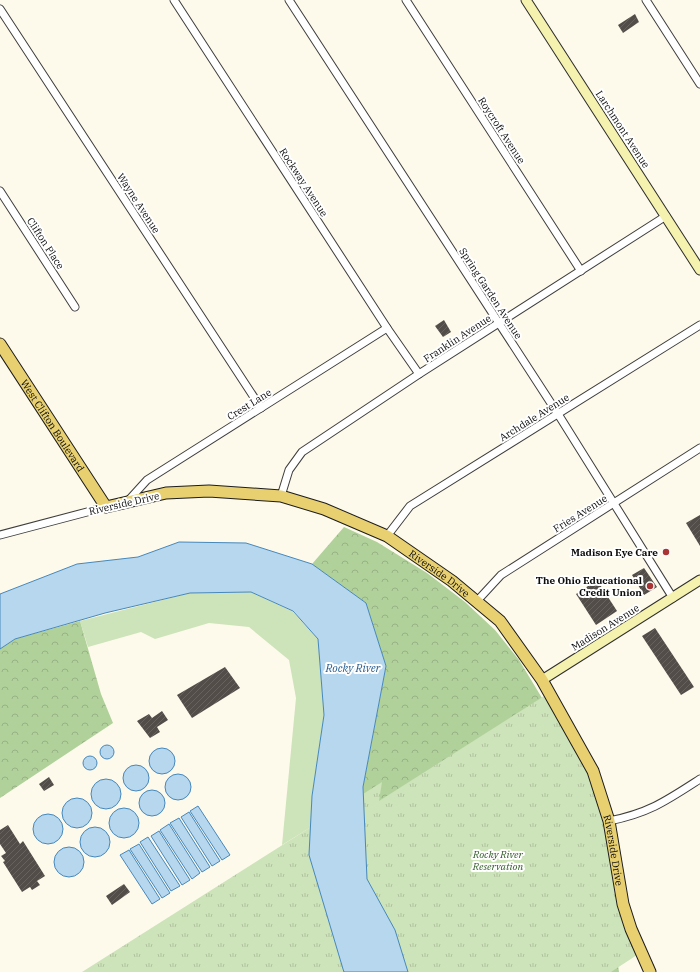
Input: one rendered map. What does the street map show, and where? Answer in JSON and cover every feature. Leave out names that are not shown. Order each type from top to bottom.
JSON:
[{"type":"main road","name":"West Clifton Boulevard","points":[[0,344],[106,507]]},
{"type":"main road","name":"Riverside Drive","points":[[106,507],[166,493],[209,492],[281,496],[324,509],[387,536],[452,581],[500,620],[542,680],[593,771],[608,821],[623,904],[631,929],[650,972]]},
{"type":"street","name":"Rockway Avenue","points":[[174,0],[386,328],[418,374]]},
{"type":"street","name":"Spring Garden Avenue","points":[[289,0],[558,414],[673,598]]},
{"type":"street","name":"Roycroft Avenue","points":[[406,0],[581,271]]},
{"type":"street","name":"Larchmont Avenue","points":[[526,0],[700,270]]},
{"type":"street","points":[[646,0],[700,84]]},
{"type":"street","name":"Wayne Avenue","points":[[0,9],[261,408]]},
{"type":"street","name":"Clifton Place","points":[[0,191],[75,307]]},
{"type":"street","name":"Franklin Avenue","points":[[281,496],[289,470],[302,452],[418,374],[666,216]]},
{"type":"street","name":"Archdale Avenue","points":[[387,536],[410,506],[700,324]]},
{"type":"street","name":"Crest Lane","points":[[127,502],[147,480],[386,328]]},
{"type":"street","name":"Fries Avenue","points":[[477,601],[501,575],[700,448]]},
{"type":"street","name":"Riverside Drive","points":[[0,535],[106,507]]},
{"type":"street","name":"Madison Avenue","points":[[542,680],[700,580]]},
{"type":"street","points":[[608,821],[646,811],[661,804],[700,779]]},
{"type":"green space","points":[[344,527],[377,542],[427,573],[465,602],[495,630],[519,660],[542,698],[611,917],[619,972],[408,972],[367,879],[363,787],[386,666],[366,603],[312,564]]},
{"type":"green space","points":[[251,592],[292,611],[318,639],[324,715],[312,796],[311,827],[282,845],[296,698],[289,660],[249,627],[209,623],[155,639],[141,632],[88,647],[80,621],[190,593]]},
{"type":"green space","points":[[80,621],[101,694],[113,723],[0,798],[0,649],[15,639]]},
{"type":"green space","name":"Rocky River Reservation","points":[[549,693],[599,790],[640,953],[611,972],[82,972],[382,782],[379,801]]},
{"type":"water","name":"Rocky River","points":[[179,542],[246,543],[312,564],[366,603],[386,666],[363,787],[367,879],[395,930],[408,972],[344,972],[343,969],[309,855],[312,796],[324,715],[318,639],[293,611],[251,592],[190,593],[105,613],[15,639],[0,649],[0,594],[77,564],[138,557]]},
{"type":"water","points":[[104,745],[110,745],[114,749],[114,755],[110,759],[104,759],[100,755],[100,749]]},
{"type":"water","points":[[162,748],[171,752],[175,761],[171,770],[162,774],[153,770],[149,761],[153,752]]},
{"type":"water","points":[[87,756],[93,756],[97,760],[97,766],[93,770],[87,770],[83,766],[83,760]]},
{"type":"water","points":[[136,765],[145,769],[149,778],[145,787],[136,791],[127,787],[123,778],[127,769]]},
{"type":"water","points":[[178,774],[187,778],[191,787],[187,796],[178,800],[169,796],[165,787],[169,778]]},
{"type":"water","points":[[106,779],[112,780],[120,788],[120,800],[112,808],[106,809],[100,808],[92,800],[91,794],[92,788],[100,780]]},
{"type":"water","points":[[152,790],[161,794],[165,803],[161,812],[152,816],[143,812],[139,803],[143,794]]},
{"type":"water","points":[[77,798],[83,799],[91,807],[91,819],[83,827],[77,828],[71,827],[63,819],[62,813],[63,807],[71,799]]},
{"type":"water","points":[[198,806],[230,855],[222,860],[190,811]]},
{"type":"water","points":[[124,808],[130,809],[138,817],[138,829],[130,837],[124,838],[118,837],[110,829],[109,823],[110,817],[118,809]]},
{"type":"water","points":[[189,812],[220,861],[212,866],[181,817]]},
{"type":"water","points":[[48,814],[54,815],[62,823],[62,835],[54,843],[48,844],[42,843],[34,835],[33,829],[34,823],[42,815]]},
{"type":"water","points":[[179,818],[210,867],[202,872],[170,823]]},
{"type":"water","points":[[169,824],[200,873],[192,879],[160,830]]},
{"type":"water","points":[[95,827],[101,828],[109,836],[109,848],[101,856],[95,857],[89,856],[81,848],[80,842],[81,836],[89,828]]},
{"type":"water","points":[[159,831],[190,880],[182,885],[151,836]]},
{"type":"water","points":[[148,837],[180,886],[171,891],[140,842]]},
{"type":"water","points":[[139,844],[170,893],[162,898],[130,849]]},
{"type":"water","points":[[69,847],[75,848],[83,856],[83,868],[75,876],[69,877],[63,876],[55,868],[54,862],[55,856],[63,848]]},
{"type":"water","points":[[129,850],[160,899],[152,904],[120,855]]},
{"type":"building","points":[[635,14],[639,22],[623,33],[618,25]]},
{"type":"building","points":[[444,320],[451,332],[443,337],[435,326]]},
{"type":"building","points":[[700,515],[700,546],[686,523]]},
{"type":"building","points":[[644,568],[657,587],[644,595],[632,575]]},
{"type":"building","points":[[597,580],[617,611],[596,625],[576,594]]},
{"type":"building","points":[[655,628],[694,687],[681,695],[642,636]]},
{"type":"building","points":[[225,667],[240,688],[192,718],[177,695]]},
{"type":"building","points":[[162,711],[168,720],[157,727],[160,732],[150,738],[137,721],[149,714],[152,718]]},
{"type":"building","points":[[49,777],[54,785],[44,791],[39,784]]},
{"type":"building","points":[[8,825],[20,844],[23,841],[45,876],[37,881],[40,885],[32,890],[30,887],[22,892],[3,862],[5,861],[1,856],[6,853],[0,844],[0,830]]},
{"type":"building","points":[[124,884],[130,892],[112,905],[106,896]]},
{"type":"place","name":"Madison Eye Care","points":[[666,552]]},
{"type":"place","name":"The Ohio Educational Credit Union","points":[[650,586]]}]
